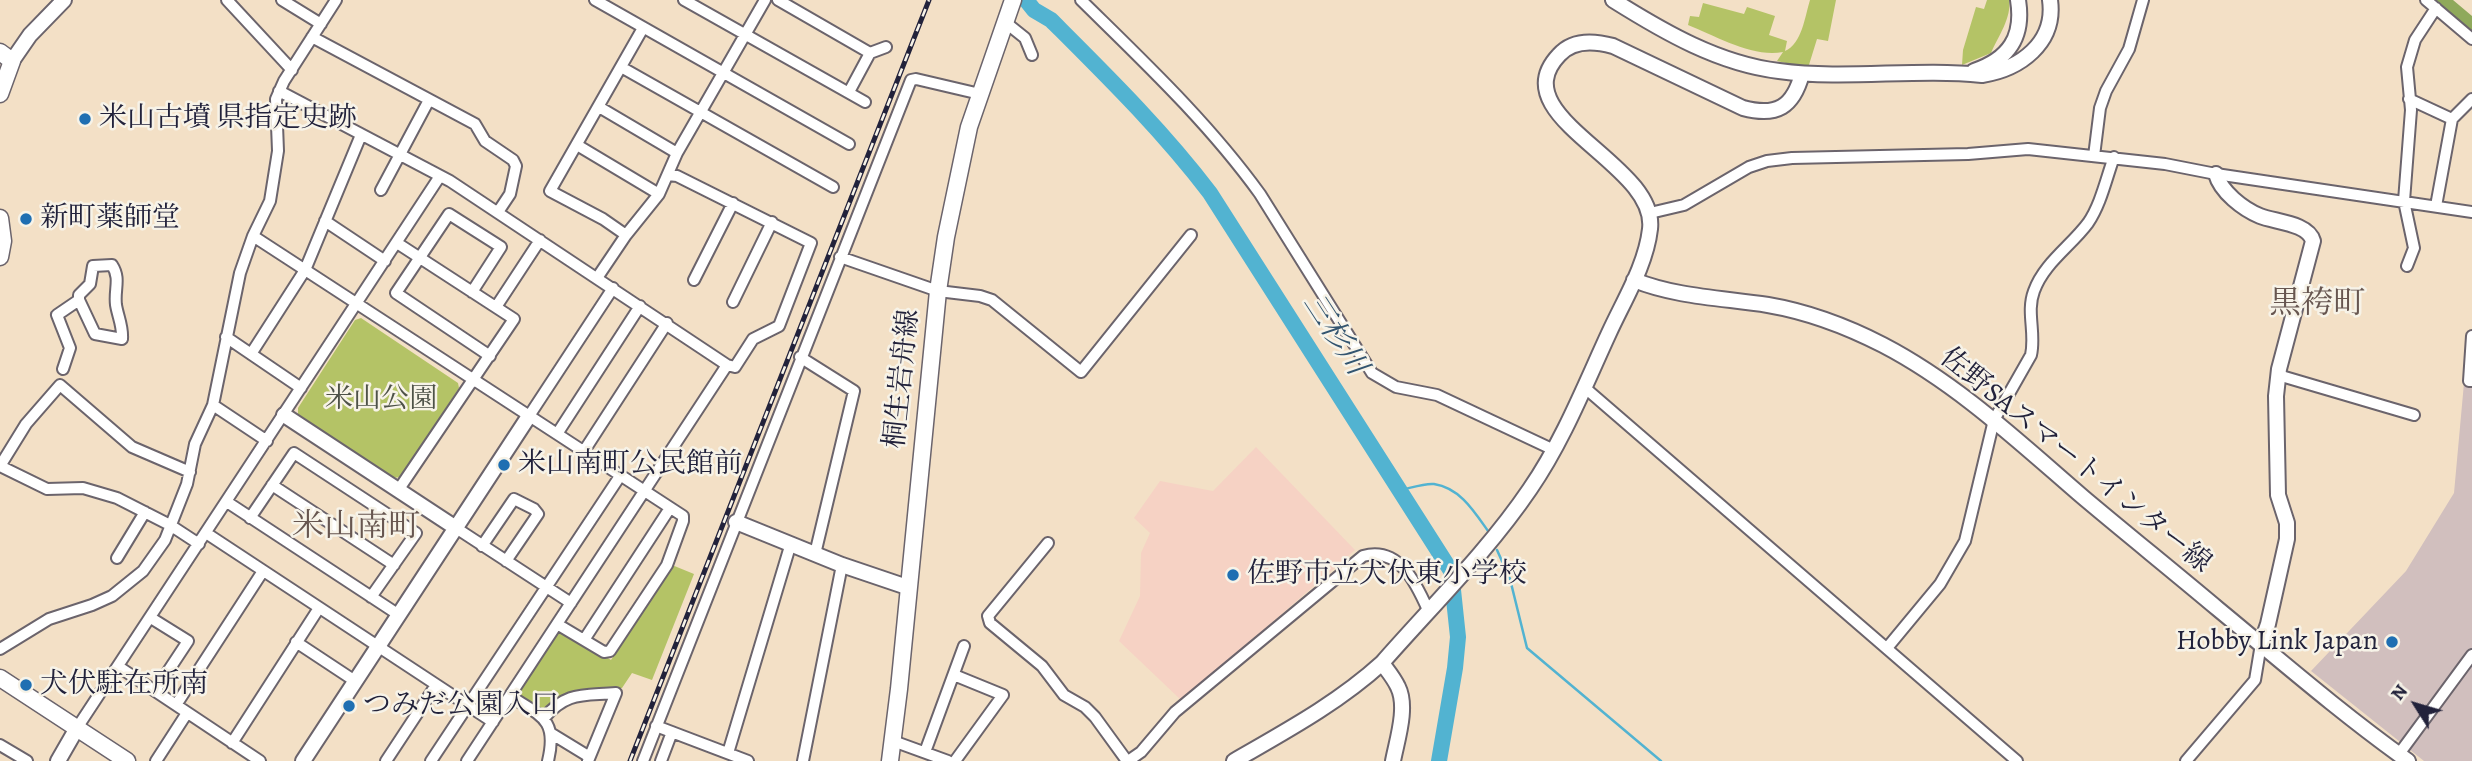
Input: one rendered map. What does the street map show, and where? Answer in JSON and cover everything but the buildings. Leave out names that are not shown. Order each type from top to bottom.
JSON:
[{"type":"main road","name":"桐生岩舟線","points":[[890,761],[938,291],[946,237],[961,159],[1009,11]]},
{"type":"main road","points":[[0,94],[6,57]]},
{"type":"main road","points":[[0,218],[3,241],[0,257]]},
{"type":"main road","points":[[0,678],[127,761]]},
{"type":"street","points":[[6,57],[64,0]]},
{"type":"street","points":[[227,0],[292,69]]},
{"type":"street","points":[[282,0],[321,24]]},
{"type":"street","points":[[0,649],[49,619],[112,596],[128,584],[156,554],[190,472],[195,444],[214,405],[240,273],[253,236],[270,201],[278,152],[275,106],[279,91],[336,0]]},
{"type":"street","points":[[595,0],[849,144]]},
{"type":"street","points":[[684,0],[865,102]]},
{"type":"street","points":[[703,11],[709,0]]},
{"type":"street","points":[[597,278],[626,235],[659,194],[677,153],[765,0]]},
{"type":"street","points":[[778,0],[870,53]]},
{"type":"street","points":[[1081,0],[1198,116],[1240,166],[1372,373],[1396,387],[1437,394],[1554,450]]},
{"type":"street","points":[[1613,0],[1661,30],[1746,65],[1802,74],[1982,75],[1999,72],[2026,59],[2050,24],[2050,0]]},
{"type":"street","points":[[1966,74],[1992,64],[2005,54],[2014,41],[2018,26],[2018,0]]},
{"type":"street","points":[[2094,156],[2103,99],[2129,49],[2143,0]]},
{"type":"street","points":[[2426,0],[2472,39]]},
{"type":"street","points":[[2407,266],[2414,248],[2404,201],[2411,110],[2407,67],[2422,27],[2436,8]]},
{"type":"street","points":[[1009,11],[1032,55]]},
{"type":"street","points":[[626,235],[550,191],[643,28]]},
{"type":"street","points":[[313,37],[475,124],[485,141],[513,160],[516,166],[510,194],[498,212]]},
{"type":"street","points":[[1234,761],[1318,712],[1382,663],[1478,554],[1523,499],[1554,450],[1634,280],[1650,230],[1650,213],[1636,186],[1567,124],[1551,103],[1547,94],[1548,74],[1558,55],[1577,44],[1601,43],[1613,46],[1743,108],[1763,112],[1780,109],[1786,104],[1798,88],[1802,74]]},
{"type":"street","points":[[849,92],[870,53],[886,47]]},
{"type":"street","points":[[621,68],[833,187]]},
{"type":"street","points":[[643,761],[911,80],[980,94]]},
{"type":"street","points":[[279,91],[440,176],[727,365],[735,367],[753,339],[779,326],[811,243],[677,176],[668,175]]},
{"type":"street","points":[[2409,99],[2452,119]]},
{"type":"street","points":[[2436,206],[2452,119],[2472,99]]},
{"type":"street","points":[[381,190],[429,100]]},
{"type":"street","points":[[599,107],[677,153]]},
{"type":"street","points":[[251,354],[304,270],[361,135]]},
{"type":"street","points":[[577,145],[659,194]]},
{"type":"street","points":[[1650,213],[1685,205],[1749,167],[1767,161],[1792,158],[1968,154],[2028,149],[2114,157],[2472,212]]},
{"type":"street","points":[[1886,649],[1940,584],[1965,541],[1994,420],[2031,355],[2033,345],[2029,306],[2037,283],[2088,222],[2097,207],[2114,157]]},
{"type":"street","points":[[2186,761],[2255,680],[2260,644],[2268,624],[2287,540],[2287,523],[2277,495],[2278,375],[2313,241],[2305,230],[2260,216],[2245,207],[2218,181],[2216,174]]},
{"type":"street","points":[[58,761],[77,728],[440,176]]},
{"type":"street","points":[[694,281],[733,203]]},
{"type":"street","points":[[472,292],[501,247],[449,214],[396,293],[490,356]]},
{"type":"street","points":[[325,221],[385,261]]},
{"type":"street","points":[[733,302],[772,222]]},
{"type":"street","points":[[840,257],[938,291],[992,300],[1082,372],[1191,235]]},
{"type":"street","points":[[253,236],[682,516],[684,521],[667,565],[610,651],[604,652],[557,624]]},
{"type":"street","points":[[496,307],[540,240]]},
{"type":"street","points":[[397,243],[514,318],[399,489]]},
{"type":"street","points":[[63,369],[70,348],[57,315],[79,300],[79,295],[90,284],[93,266],[113,265],[118,274],[116,305],[123,325],[122,339],[95,334],[79,300]]},
{"type":"street","name":"佐野SAスマートインター線","points":[[1634,280],[1684,294],[1792,310],[1845,326],[1932,373],[1994,420],[2260,644],[2403,758]]},
{"type":"street","points":[[303,761],[613,288]]},
{"type":"street","points":[[557,434],[640,306]]},
{"type":"street","points":[[583,451],[667,323]]},
{"type":"street","points":[[2472,336],[2469,381],[2472,381]]},
{"type":"street","points":[[226,337],[302,388]]},
{"type":"street","points":[[800,357],[854,391],[815,554]]},
{"type":"street","points":[[467,761],[727,365]]},
{"type":"street","points":[[2278,375],[2414,415]]},
{"type":"street","points":[[190,472],[132,447],[60,385],[26,424],[0,466],[47,489],[83,488],[117,498],[170,525],[199,544]]},
{"type":"street","points":[[1584,387],[2017,761]]},
{"type":"street","points":[[214,405],[267,441]]},
{"type":"street","points":[[285,415],[571,603]]},
{"type":"street","points":[[250,518],[294,453],[416,533],[371,597]]},
{"type":"street","points":[[431,761],[620,477]]},
{"type":"street","points":[[272,485],[394,565]]},
{"type":"street","points":[[482,546],[514,499],[519,499],[538,514],[506,561]]},
{"type":"street","points":[[228,502],[399,615]]},
{"type":"street","points":[[584,640],[670,508]]},
{"type":"street","points":[[117,558],[145,512]]},
{"type":"street","points":[[736,522],[842,565],[907,587]]},
{"type":"street","points":[[206,533],[493,722]]},
{"type":"street","points":[[724,755],[791,543]]},
{"type":"street","points":[[1048,544],[988,616],[990,623],[1042,666],[1064,695],[1095,717],[1128,761],[1141,752],[1175,712],[1363,556],[1373,553],[1385,556],[1404,567],[1413,578],[1428,610]]},
{"type":"street","points":[[803,761],[842,565]]},
{"type":"street","points":[[176,705],[263,571]]},
{"type":"street","points":[[232,743],[319,608]]},
{"type":"street","points":[[151,618],[188,641],[155,691]]},
{"type":"street","points":[[296,642],[355,681]]},
{"type":"street","points":[[925,752],[964,646]]},
{"type":"street","points":[[2403,758],[2472,655]]},
{"type":"street","points":[[1382,663],[1402,696],[1393,761]]},
{"type":"street","points":[[119,667],[260,761]]},
{"type":"street","points":[[954,676],[1003,695],[956,761]]},
{"type":"street","points":[[386,761],[436,685]]},
{"type":"street","points":[[510,696],[544,718],[552,734],[588,759],[616,693],[569,697],[556,704],[544,718]]},
{"type":"street","points":[[156,761],[187,713]]},
{"type":"street","points":[[656,726],[724,755],[748,761]]},
{"type":"street","points":[[661,761],[672,732]]},
{"type":"street","points":[[548,761],[552,734]]},
{"type":"street","points":[[893,741],[948,761]]},
{"type":"street","points":[[0,745],[27,761]]},
{"type":"shaded area","points":[[2472,333],[2472,761],[2424,761],[2311,671],[2406,571],[2454,493],[2464,383]]},
{"type":"shaded area","name":"佐野市立犬伏東小学校","points":[[1256,447],[1355,550],[1182,701],[1119,641],[1140,596],[1141,553],[1150,533],[1134,518],[1160,481],[1213,491]]},
{"type":"green space","points":[[1810,0],[1836,0],[1828,41],[1817,39],[1808,68],[1777,61],[1783,52],[1747,49],[1688,25],[1690,16],[1699,17],[1703,3],[1744,14],[1747,7],[1775,16],[1769,35],[1787,41],[1785,51],[1799,36]]},
{"type":"green space","points":[[1987,0],[2009,0],[2006,20],[1991,53],[1962,65],[1963,50],[1976,7],[1984,9]]},
{"type":"green space","points":[[2430,0],[2453,0],[2472,16],[2472,35]]},
{"type":"green space","name":"米山公園","points":[[361,318],[458,383],[459,388],[401,477],[393,478],[298,414],[298,408],[355,320]]},
{"type":"green space","points":[[672,565],[694,574],[652,680],[632,673],[622,688],[566,694],[539,712],[516,697],[559,630],[611,660]]},
{"type":"waterway","name":"三杉川","points":[[1026,0],[1034,10],[1051,20],[1134,104],[1210,193],[1451,571],[1458,637],[1439,761]]},
{"type":"waterway","points":[[1401,490],[1430,484],[1443,486],[1459,495],[1488,531]]},
{"type":"waterway","points":[[1497,550],[1510,579],[1527,648],[1661,761]]},
{"type":"railway","points":[[630,761],[929,0]]},
{"type":"place","name":"米山古墳 県指定史跡","points":[[85,119]]},
{"type":"place","name":"新町薬師堂","points":[[26,219]]},
{"type":"place","name":"米山南町公民館前","points":[[504,465]]},
{"type":"place","name":"佐野市立犬伏東小学校","points":[[1233,575]]},
{"type":"place","name":"Hobby Link Japan","points":[[2392,642]]},
{"type":"place","name":"犬伏駐在所南","points":[[26,685]]},
{"type":"place","name":"つみだ公園入口","points":[[349,706]]},
{"type":"district","name":"黒袴町","points":[[2317,305]]},
{"type":"district","name":"米山南町","points":[[356,528]]}]
